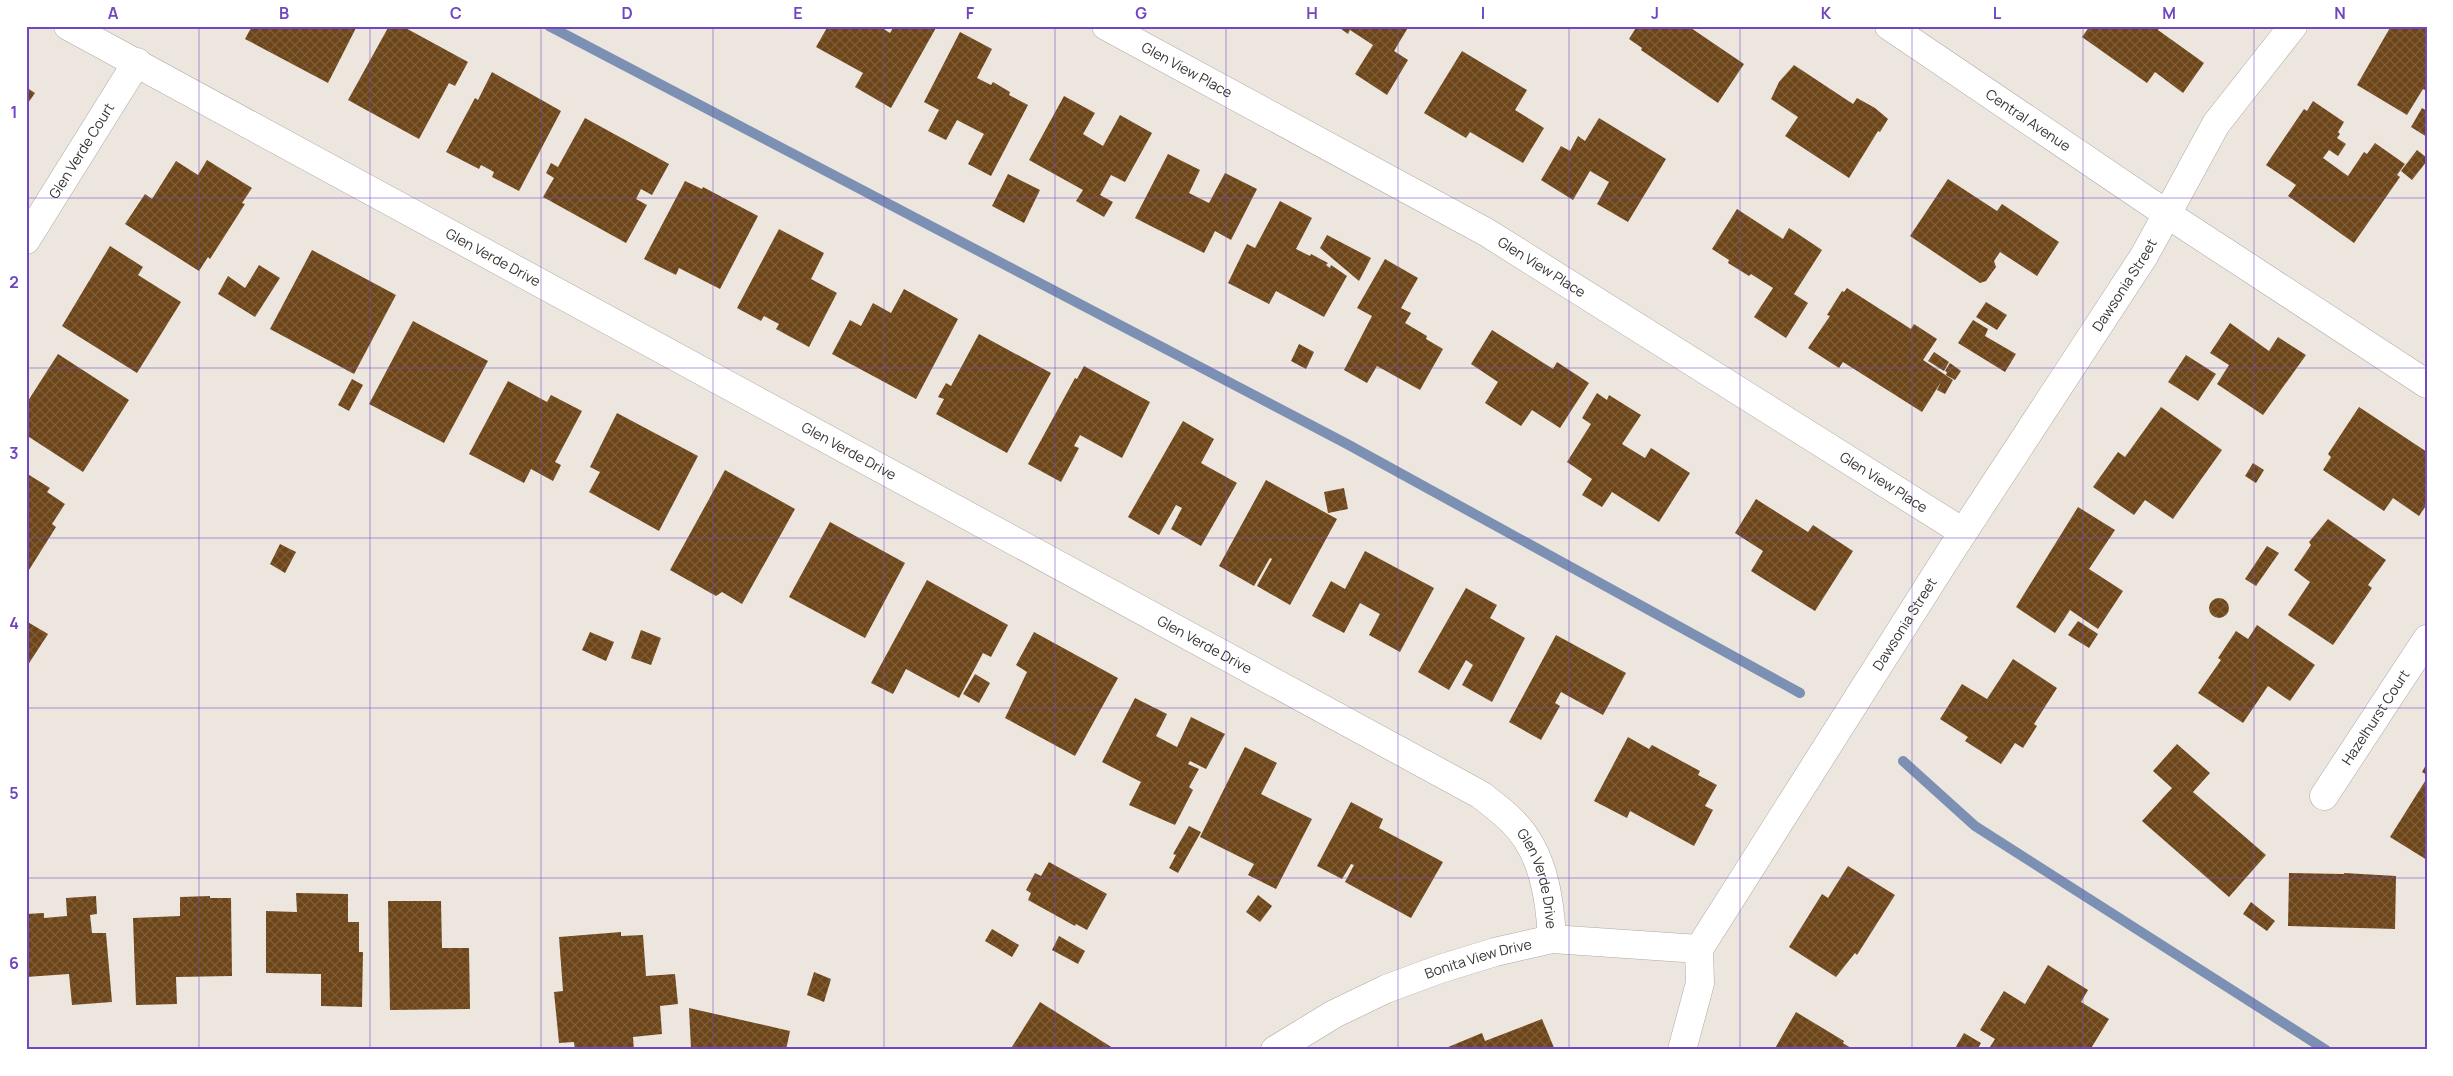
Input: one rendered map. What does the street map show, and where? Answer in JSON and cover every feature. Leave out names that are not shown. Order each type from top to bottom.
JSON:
[{"type":"street","name":"Glen Verde Drive","points":[[68,26],[1482,795],[1512,821],[1524,836],[1536,858],[1550,903],[1552,939]]},
{"type":"street","name":"Glen View Place","points":[[1106,26],[1486,232],[1963,532]]},
{"type":"street","name":"Central Avenue","points":[[1889,26],[2167,214],[2427,384]]},
{"type":"street","points":[[2167,214],[2216,124],[2293,26]]},
{"type":"street","name":"Glen Verde Court","points":[[26,240],[137,62]]},
{"type":"street","name":"Dawsonia Street","points":[[1698,949],[1963,532],[2144,256],[2167,214]]},
{"type":"street","name":"Hazelhurst Court","points":[[2324,796],[2427,639]]},
{"type":"street","name":"Bonita View Drive","points":[[1275,1050],[1334,1014],[1386,989],[1440,969],[1495,952],[1552,939],[1698,949]]},
{"type":"street","points":[[1682,1050],[1700,983],[1698,949]]},
{"type":"building","points":[[252,26],[357,26],[328,83],[245,39]]},
{"type":"building","points":[[389,26],[402,26],[468,62],[455,86],[449,83],[419,139],[348,100]]},
{"type":"building","points":[[828,26],[879,26],[890,33],[894,26],[937,26],[891,108],[855,87],[863,73],[816,47]]},
{"type":"building","points":[[1337,26],[1409,26],[1394,51],[1408,60],[1387,95],[1355,74],[1373,45],[1350,30],[1348,34]]},
{"type":"building","points":[[1637,26],[1688,26],[1744,64],[1718,103],[1641,50],[1642,48],[1629,39]]},
{"type":"building","points":[[2090,26],[2160,26],[2158,30],[2204,63],[2183,93],[2155,72],[2147,83],[2082,37]]},
{"type":"building","points":[[2391,26],[2427,26],[2427,91],[2423,89],[2407,115],[2357,85]]},
{"type":"building","points":[[960,32],[992,49],[977,78],[991,85],[993,82],[1010,92],[1009,95],[1028,105],[991,176],[968,164],[984,134],[957,120],[946,140],[928,131],[939,110],[924,102]]},
{"type":"building","points":[[1462,51],[1527,90],[1515,110],[1544,128],[1523,163],[1470,132],[1466,138],[1424,113]]},
{"type":"building","points":[[1794,65],[1853,104],[1857,98],[1875,108],[1888,119],[1880,132],[1878,131],[1849,178],[1785,136],[1798,117],[1771,99],[1779,82]]},
{"type":"building","points":[[492,72],[561,111],[519,191],[492,177],[494,172],[481,165],[479,169],[446,152],[475,98],[478,100]]},
{"type":"building","points":[[26,87],[35,93],[26,106]]},
{"type":"building","points":[[1064,96],[1095,113],[1083,134],[1103,146],[1120,115],[1152,133],[1125,182],[1111,175],[1100,195],[1113,202],[1104,217],[1076,201],[1083,190],[1029,160]]},
{"type":"building","points":[[2313,101],[2344,122],[2337,138],[2346,144],[2338,156],[2329,150],[2323,158],[2348,176],[2364,152],[2367,154],[2375,143],[2405,164],[2397,175],[2400,177],[2354,243],[2288,196],[2296,185],[2266,165],[2304,109],[2307,111]]},
{"type":"building","points":[[2422,108],[2427,111],[2427,137],[2411,127]]},
{"type":"building","points":[[585,118],[669,164],[652,195],[641,189],[636,199],[647,205],[626,243],[543,197],[554,178],[546,173],[551,163],[558,167]]},
{"type":"building","points":[[1599,118],[1666,159],[1628,222],[1597,204],[1609,182],[1590,171],[1573,200],[1541,180],[1561,146],[1570,151],[1578,136],[1585,141]]},
{"type":"building","points":[[2417,150],[2427,158],[2427,161],[2412,180],[2401,171]]},
{"type":"building","points":[[1168,154],[1200,170],[1189,193],[1209,203],[1225,173],[1257,189],[1231,240],[1215,231],[1204,253],[1135,218]]},
{"type":"building","points":[[207,160],[252,188],[242,203],[245,204],[210,259],[208,257],[199,271],[125,224],[145,194],[152,199],[176,161],[198,175]]},
{"type":"building","points":[[1008,174],[1040,190],[1024,223],[992,206]]},
{"type":"building","points":[[1948,179],[1997,211],[2002,204],[2059,242],[2037,276],[2000,252],[1994,261],[1996,267],[1986,281],[1980,283],[1910,236]]},
{"type":"building","points":[[685,181],[702,189],[703,187],[758,216],[720,289],[679,268],[676,275],[644,259]]},
{"type":"building","points":[[1280,201],[1312,218],[1296,249],[1328,263],[1326,265],[1330,268],[1331,265],[1347,276],[1324,317],[1276,291],[1269,304],[1228,283],[1247,244],[1255,248]]},
{"type":"building","points":[[1737,209],[1783,239],[1789,228],[1822,250],[1794,294],[1808,303],[1786,338],[1754,317],[1773,288],[1751,274],[1749,276],[1728,263],[1729,260],[1712,249]]},
{"type":"building","points":[[779,229],[824,253],[811,279],[837,293],[809,347],[776,329],[779,324],[764,316],[761,321],[737,308]]},
{"type":"building","points":[[1327,235],[1371,258],[1359,281],[1320,248]]},
{"type":"building","points":[[110,246],[143,267],[138,275],[181,302],[137,373],[62,326]]},
{"type":"building","points":[[312,250],[396,295],[354,374],[270,329]]},
{"type":"building","points":[[1385,259],[1418,278],[1401,308],[1411,313],[1405,323],[1427,336],[1426,339],[1443,349],[1420,390],[1377,366],[1367,383],[1344,370],[1372,316],[1357,308]]},
{"type":"building","points":[[259,265],[280,278],[255,317],[218,294],[228,276],[245,288]]},
{"type":"building","points":[[1847,288],[1911,329],[1914,324],[1937,339],[1923,360],[1953,380],[1945,394],[1937,390],[1941,382],[1922,412],[1843,362],[1839,368],[1808,348],[1830,316],[1827,315],[1842,291],[1844,292]]},
{"type":"building","points":[[904,289],[958,319],[916,399],[832,354],[850,320],[861,326],[873,303],[891,313]]},
{"type":"building","points":[[1986,302],[2007,315],[1997,330],[1976,317]]},
{"type":"building","points":[[1973,320],[1988,329],[1985,336],[2016,354],[2005,372],[1958,343]]},
{"type":"building","points":[[413,321],[488,361],[444,443],[369,404]]},
{"type":"building","points":[[2230,323],[2269,351],[2278,337],[2306,355],[2263,415],[2217,384],[2229,365],[2210,353]]},
{"type":"building","points":[[1492,330],[1553,369],[1557,362],[1589,383],[1560,428],[1532,410],[1521,426],[1485,403],[1498,382],[1471,364]]},
{"type":"building","points":[[979,334],[1051,373],[1007,453],[936,414],[944,399],[938,397],[946,383],[951,386]]},
{"type":"building","points":[[1299,344],[1314,352],[1306,369],[1291,361]]},
{"type":"building","points":[[1934,352],[1949,362],[1944,371],[1928,361]]},
{"type":"building","points":[[58,354],[129,400],[83,472],[26,435],[26,404]]},
{"type":"building","points":[[2186,355],[2216,374],[2198,401],[2168,382]]},
{"type":"building","points":[[1950,363],[1961,371],[1955,380],[1946,375],[1947,372],[1945,371]]},
{"type":"building","points":[[1084,366],[1150,402],[1122,458],[1080,435],[1074,446],[1079,448],[1061,482],[1028,464],[1075,378],[1077,379]]},
{"type":"building","points":[[352,379],[363,385],[349,411],[338,405]]},
{"type":"building","points":[[508,381],[547,402],[551,395],[582,411],[555,462],[561,465],[553,481],[531,469],[524,483],[469,454]]},
{"type":"building","points":[[1597,393],[1607,400],[1609,395],[1641,415],[1622,444],[1645,458],[1651,448],[1690,473],[1659,522],[1612,492],[1602,507],[1582,495],[1592,479],[1567,462],[1591,424],[1582,418]]},
{"type":"building","points":[[2161,407],[2222,450],[2173,519],[2145,500],[2134,515],[2093,487],[2118,452],[2125,457]]},
{"type":"building","points":[[2359,407],[2427,452],[2427,504],[2419,516],[2393,498],[2384,511],[2323,470],[2331,457],[2328,454]]},
{"type":"building","points":[[617,413],[698,456],[659,531],[589,492],[600,472],[590,467]]},
{"type":"building","points":[[1183,421],[1214,439],[1201,463],[1237,483],[1201,546],[1171,529],[1182,508],[1176,505],[1159,535],[1128,517]]},
{"type":"building","points":[[2253,463],[2264,470],[2256,483],[2245,476]]},
{"type":"building","points":[[725,470],[795,509],[742,604],[722,592],[716,596],[670,570]]},
{"type":"building","points":[[26,473],[50,488],[47,492],[65,504],[52,524],[56,527],[29,570],[26,568]]},
{"type":"building","points":[[1266,480],[1337,519],[1290,605],[1257,586],[1272,559],[1270,558],[1254,586],[1219,566]]},
{"type":"building","points":[[1344,488],[1348,509],[1328,513],[1324,492]]},
{"type":"building","points":[[1756,499],[1808,532],[1813,525],[1853,551],[1815,611],[1751,571],[1763,551],[1735,533]]},
{"type":"building","points":[[2078,507],[2115,530],[2089,569],[2123,591],[2098,629],[2070,610],[2055,633],[2016,607]]},
{"type":"building","points":[[2328,519],[2386,560],[2368,585],[2372,588],[2333,645],[2288,615],[2310,582],[2294,570],[2311,545],[2309,542]]},
{"type":"building","points":[[830,522],[905,563],[865,638],[789,597]]},
{"type":"building","points":[[280,544],[296,552],[285,573],[270,564]]},
{"type":"building","points":[[2267,546],[2279,553],[2256,586],[2245,579]]},
{"type":"building","points":[[1365,551],[1434,588],[1400,652],[1369,635],[1380,614],[1360,603],[1344,633],[1312,616],[1331,581],[1345,589]]},
{"type":"building","points":[[927,580],[1008,625],[991,657],[983,653],[959,698],[906,669],[893,694],[871,683]]},
{"type":"building","points":[[1466,588],[1497,605],[1490,618],[1525,638],[1492,702],[1462,685],[1473,665],[1466,660],[1449,690],[1418,672]]},
{"type":"building","points":[[2215,598],[2223,598],[2229,604],[2229,612],[2223,618],[2215,618],[2209,612],[2209,604]]},
{"type":"building","points":[[26,621],[48,634],[26,668]]},
{"type":"building","points":[[2078,621],[2098,634],[2089,648],[2068,635]]},
{"type":"building","points":[[2257,625],[2315,665],[2290,701],[2268,686],[2243,723],[2198,693],[2221,660],[2218,658],[2236,631],[2248,639]]},
{"type":"building","points":[[641,630],[661,638],[651,665],[631,658]]},
{"type":"building","points":[[590,632],[614,642],[606,661],[582,650]]},
{"type":"building","points":[[1034,632],[1118,678],[1075,756],[1005,718],[1027,672],[1016,665]]},
{"type":"building","points":[[1556,635],[1626,673],[1603,715],[1561,692],[1555,703],[1560,706],[1541,740],[1509,722]]},
{"type":"building","points":[[2013,659],[2057,688],[2034,724],[2037,726],[2023,748],[2015,743],[2001,764],[1965,741],[1968,737],[1940,719],[1962,684],[1987,699]]},
{"type":"building","points":[[975,674],[990,683],[979,703],[963,694]]},
{"type":"building","points":[[1135,698],[1167,714],[1156,736],[1177,747],[1191,717],[1225,734],[1206,769],[1190,761],[1188,764],[1199,769],[1189,787],[1193,790],[1175,825],[1129,805],[1141,782],[1102,762]]},
{"type":"building","points":[[1628,737],[1649,749],[1652,745],[1700,771],[1698,775],[1717,785],[1705,806],[1713,810],[1694,846],[1630,811],[1627,818],[1594,801]]},
{"type":"building","points":[[2177,744],[2210,773],[2193,792],[2266,855],[2229,897],[2142,821],[2172,788],[2153,771]]},
{"type":"building","points":[[1245,747],[1277,763],[1261,794],[1312,819],[1276,889],[1248,875],[1254,864],[1200,837]]},
{"type":"building","points":[[2427,763],[2427,775],[2422,772]]},
{"type":"building","points":[[2427,778],[2427,860],[2390,837]]},
{"type":"building","points":[[1351,802],[1383,819],[1379,828],[1443,862],[1411,918],[1345,882],[1354,865],[1351,864],[1342,879],[1317,866]]},
{"type":"building","points":[[1189,826],[1201,832],[1178,873],[1169,868],[1176,855],[1173,854]]},
{"type":"building","points":[[1049,862],[1107,894],[1087,930],[1076,924],[1075,926],[1028,900],[1031,893],[1026,890],[1035,873],[1041,876]]},
{"type":"building","points":[[1848,866],[1895,895],[1857,955],[1855,953],[1836,977],[1789,947],[1822,894],[1828,898]]},
{"type":"building","points":[[2289,873],[2344,873],[2396,876],[2395,929],[2288,926]]},
{"type":"building","points":[[296,893],[348,894],[348,922],[359,922],[359,952],[363,952],[362,1007],[321,1006],[321,974],[266,973],[266,911],[297,912]]},
{"type":"building","points":[[1258,895],[1272,906],[1260,922],[1246,912]]},
{"type":"building","points":[[96,896],[97,914],[90,915],[92,933],[106,933],[112,1002],[72,1005],[69,974],[26,977],[26,914],[44,913],[44,918],[67,916],[66,898]]},
{"type":"building","points":[[210,896],[210,898],[231,898],[232,976],[176,977],[177,1004],[136,1005],[133,918],[180,916],[180,897]]},
{"type":"building","points":[[388,901],[441,901],[442,948],[469,948],[470,1009],[390,1010]]},
{"type":"building","points":[[2251,902],[2275,921],[2267,931],[2243,914]]},
{"type":"building","points":[[992,929],[1019,945],[1012,957],[985,941]]},
{"type":"building","points":[[621,932],[621,936],[643,935],[646,976],[675,974],[678,1004],[660,1006],[662,1034],[633,1037],[634,1050],[575,1050],[574,1042],[559,1043],[554,992],[563,991],[559,937]]},
{"type":"building","points":[[1059,936],[1085,951],[1078,964],[1052,950]]},
{"type":"building","points":[[2048,965],[2088,990],[2081,1002],[2109,1019],[2090,1050],[2038,1050],[2035,1048],[2034,1050],[1988,1050],[1995,1039],[1980,1030],[2004,991],[2025,1004]]},
{"type":"building","points":[[814,972],[831,979],[824,1002],[807,995]]},
{"type":"building","points":[[1040,1002],[1116,1050],[1010,1050]]},
{"type":"building","points":[[689,1008],[790,1031],[786,1050],[691,1049]]},
{"type":"building","points":[[1796,1012],[1844,1041],[1843,1043],[1854,1050],[1774,1050]]},
{"type":"building","points":[[1542,1019],[1555,1050],[1441,1050],[1482,1033],[1485,1041]]},
{"type":"building","points":[[1964,1033],[1981,1043],[1977,1050],[1954,1050]]},
{"type":"waterway","points":[[549,26],[1347,444],[1800,693]]},
{"type":"waterway","points":[[1903,761],[1975,826],[2326,1050]]}]
